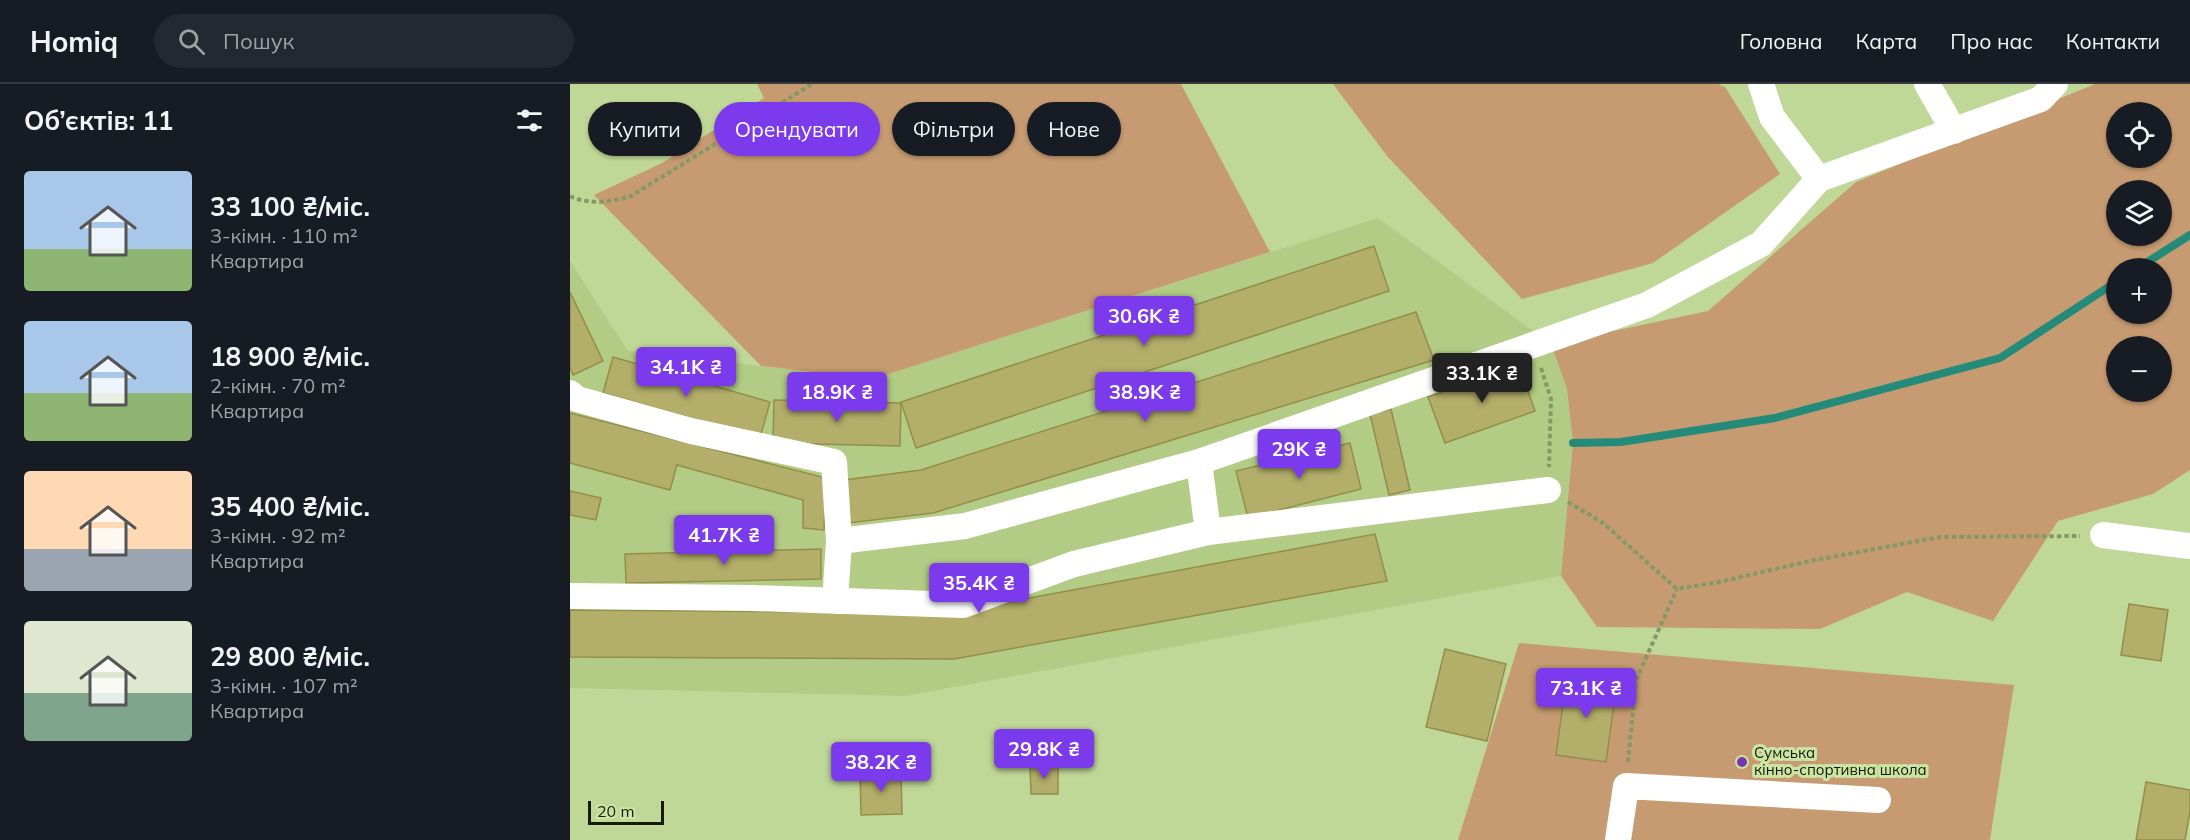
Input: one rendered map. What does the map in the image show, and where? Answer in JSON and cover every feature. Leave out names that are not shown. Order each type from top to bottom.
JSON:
[{"type":"lane","points":[[1761,84],[1772,117],[1819,179]]},
{"type":"lane","points":[[1927,84],[1954,131]]},
{"type":"lane","points":[[839,541],[965,526],[1199,462],[1647,305],[1761,244],[1819,179],[2041,99],[2055,84]]},
{"type":"lane","points":[[570,393],[578,399],[691,431],[834,462],[839,541],[835,601]]},
{"type":"lane","points":[[1199,462],[1208,532]]},
{"type":"lane","points":[[570,596],[963,605],[1074,564],[1208,532],[1548,490]]},
{"type":"lane","points":[[2103,535],[2190,546]]},
{"type":"lane","points":[[1618,840],[1626,786],[1878,800]]},
{"type":"path","points":[[570,196],[612,202],[631,196],[812,84]]},
{"type":"path","points":[[1534,345],[1551,399],[1548,490],[1603,523],[1677,589]]},
{"type":"path","points":[[1677,589],[1940,537],[2027,538],[2103,535]]},
{"type":"path","points":[[1626,786],[1636,680],[1677,589]]},
{"type":"shaded area","points":[[757,84],[1181,84],[1270,252],[873,379],[761,366],[594,195],[673,156],[702,156],[702,138],[714,130],[714,156],[880,156],[880,102],[758,102],[764,98]]},
{"type":"shaded area","points":[[1333,84],[1718,84],[1725,87],[1780,174],[1653,263],[1522,299],[1387,156]]},
{"type":"shaded area","points":[[2095,84],[2190,84],[2190,470],[2153,494],[2058,521],[1993,621],[1907,592],[1820,629],[1597,627],[1561,576],[1573,443],[1567,389],[1551,344],[1708,311],[1856,182]]},
{"type":"shaded area","points":[[1378,218],[1551,344],[1567,389],[1573,443],[1561,576],[905,696],[570,688],[570,261],[628,351],[873,379]]},
{"type":"shaded area","name":"Сумська кінно-спортивна школа","points":[[1519,643],[2014,685],[1990,840],[1458,840]]},
{"type":"building","points":[[1374,246],[1389,291],[916,448],[901,402]]},
{"type":"building","points":[[570,292],[603,361],[573,375],[570,368]]},
{"type":"building","points":[[1416,312],[1434,360],[933,513],[848,523],[844,480],[921,470]]},
{"type":"building","points":[[613,357],[770,402],[760,438],[603,393]]},
{"type":"building","points":[[1519,365],[1535,411],[1445,443],[1428,397]]},
{"type":"building","points":[[774,400],[901,403],[900,446],[773,443]]},
{"type":"building","points":[[1391,409],[1410,490],[1389,495],[1370,414]]},
{"type":"building","points":[[570,413],[826,478],[824,530],[803,528],[803,500],[677,465],[670,490],[570,463]]},
{"type":"building","points":[[1350,443],[1361,489],[1248,518],[1236,471]]},
{"type":"building","points":[[570,491],[601,498],[596,520],[570,515]]},
{"type":"building","points":[[1375,534],[1387,581],[954,659],[570,657],[570,610],[949,613]]},
{"type":"building","points":[[821,549],[821,579],[626,583],[625,554]]},
{"type":"building","points":[[2129,604],[2168,610],[2161,661],[2121,655]]},
{"type":"building","points":[[1445,649],[1506,664],[1487,741],[1426,727]]},
{"type":"building","points":[[1567,675],[1617,682],[1606,762],[1556,755]]},
{"type":"building","points":[[1030,767],[1058,767],[1058,794],[1031,794]]},
{"type":"building","points":[[901,771],[902,814],[861,815],[860,772]]},
{"type":"building","points":[[2146,782],[2190,790],[2190,812],[2185,840],[2136,840]]},
{"type":"waterway","points":[[2154,258],[2190,235]]},
{"type":"waterway","points":[[1573,443],[1621,442],[1775,418],[2000,358],[2106,289]]},
{"type":"place","name":"Сумська кінно-спортивна школа","points":[[1742,762]]}]
